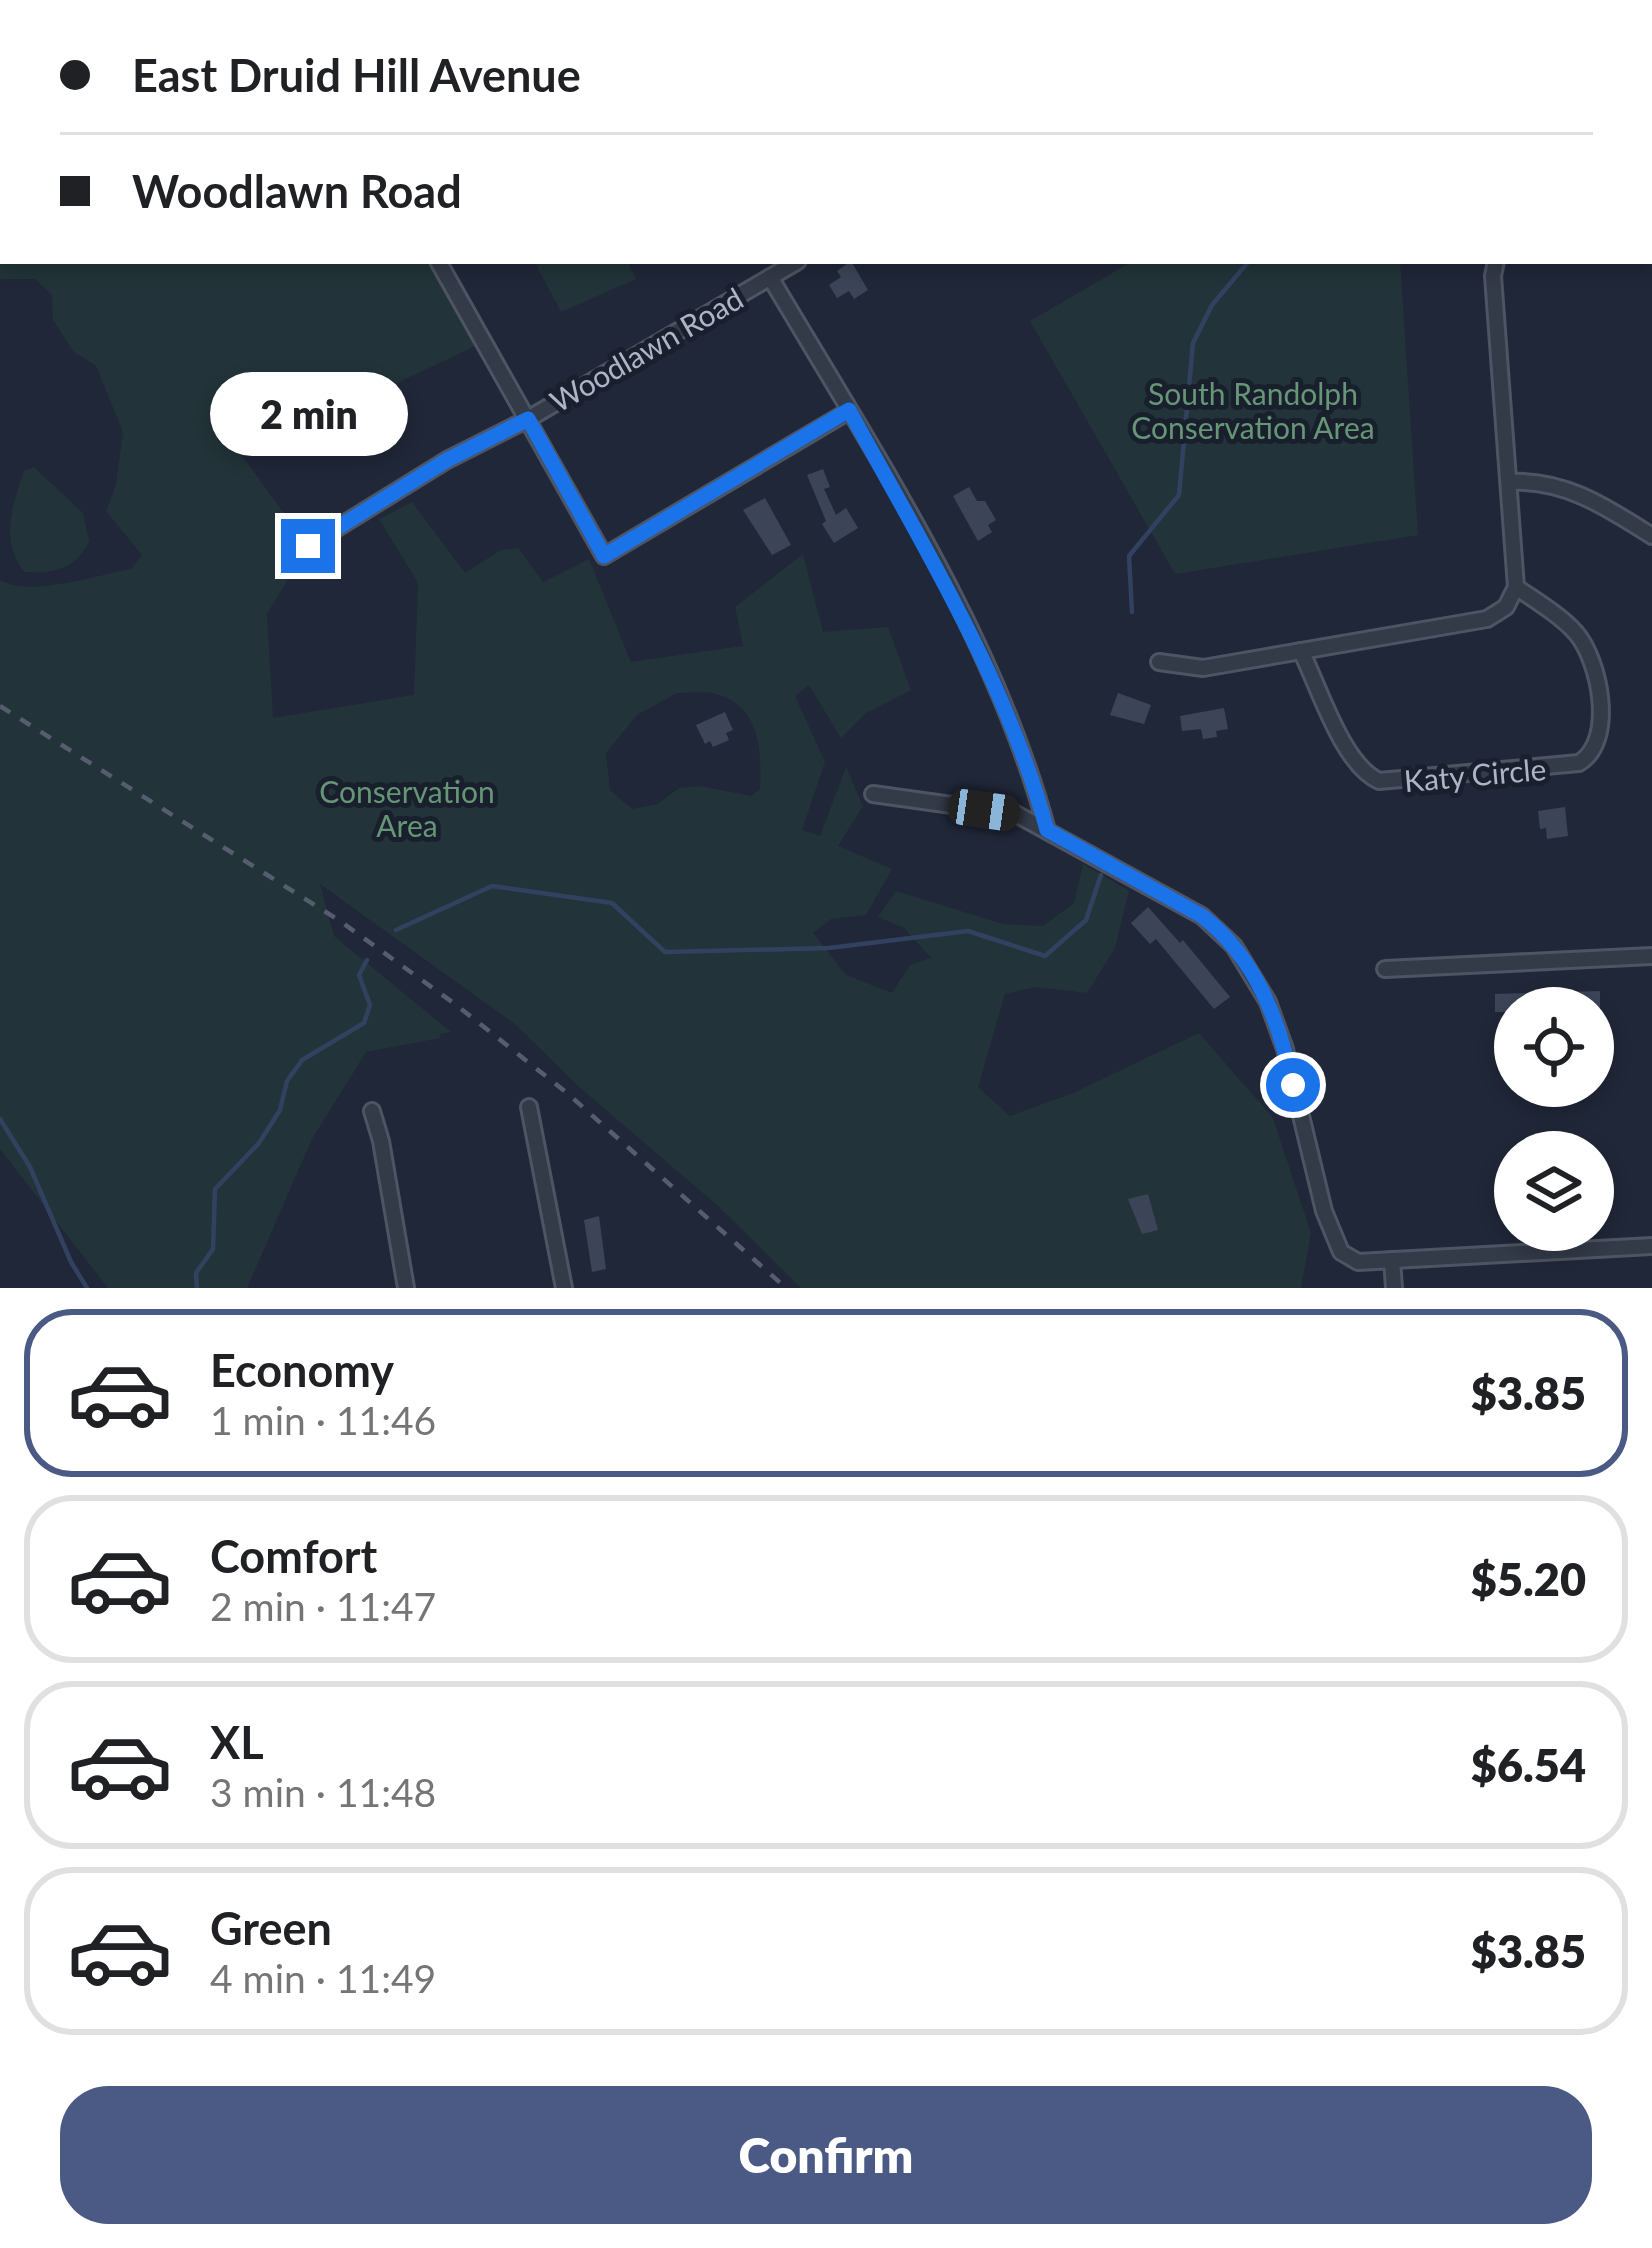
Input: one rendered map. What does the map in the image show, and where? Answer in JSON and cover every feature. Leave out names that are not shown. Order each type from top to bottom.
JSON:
[{"type":"street","points":[[439,264],[604,556],[849,410]]},
{"type":"street","points":[[1159,662],[1203,668],[1486,619],[1506,607],[1516,587],[1492,276],[1495,264]]},
{"type":"street","points":[[769,271],[961,612],[1017,744],[1047,830]]},
{"type":"street","name":"Woodlawn Road","points":[[308,546],[447,460],[528,419],[769,271]]},
{"type":"street","points":[[1509,482],[1537,480],[1566,488],[1652,536]]},
{"type":"street","name":"Katy Circle","points":[[1301,651],[1352,758],[1379,781],[1579,763],[1594,749],[1600,720],[1595,676],[1586,649],[1558,617],[1516,587]]},
{"type":"street","points":[[873,794],[1016,814],[1202,916],[1234,946],[1278,1025],[1314,1180],[1341,1252],[1358,1262],[1652,1246]]},
{"type":"street","points":[[1385,969],[1652,956]]},
{"type":"street","points":[[530,1107],[564,1288]]},
{"type":"street","points":[[372,1111],[406,1288]]},
{"type":"street","points":[[1392,1260],[1394,1288]]},
{"type":"green space","name":"Conservation Area","points":[[0,264],[440,264],[484,342],[242,456],[308,546],[267,614],[273,718],[414,695],[418,583],[379,519],[412,502],[465,573],[501,550],[518,548],[543,582],[589,559],[631,662],[743,646],[735,607],[803,554],[823,632],[888,627],[911,690],[866,713],[841,738],[809,685],[795,696],[825,762],[802,830],[820,836],[846,767],[863,806],[838,846],[892,869],[866,915],[831,919],[813,933],[846,975],[892,993],[910,965],[931,958],[904,928],[878,917],[896,891],[1003,924],[1043,926],[1074,903],[1083,864],[1129,891],[1115,948],[1087,993],[1036,987],[1005,994],[978,1087],[1010,1116],[1073,1093],[1199,1033],[1273,1118],[1311,1233],[1301,1288],[801,1288],[718,1206],[579,1087],[515,1024],[320,884],[334,936],[451,1032],[366,1052],[312,1139],[247,1288],[108,1288],[0,1149],[0,580],[28,587],[64,584],[131,569],[142,555],[106,511],[116,485],[123,432],[96,366],[73,351],[53,320],[52,295],[35,279],[0,279]],"holes":[[[702,692],[731,700],[750,719],[759,746],[760,789],[751,796],[700,786],[679,788],[658,804],[632,809],[610,790],[606,753],[637,715],[677,693]]]},
{"type":"green space","points":[[536,264],[628,264],[636,279],[561,312]]},
{"type":"green space","name":"South Randolph Conservation Area","points":[[1128,264],[1400,264],[1418,535],[1175,574],[1030,321]]},
{"type":"green space","points":[[34,467],[83,513],[89,541],[78,558],[63,568],[24,572],[12,548],[10,523],[24,471]]},
{"type":"building","points":[[853,264],[868,290],[854,299],[849,291],[837,298],[829,285],[841,277],[837,271]]},
{"type":"building","points":[[823,469],[830,487],[824,489],[836,515],[846,508],[858,528],[834,543],[822,524],[826,521],[807,475]]},
{"type":"building","points":[[969,487],[996,520],[988,525],[992,532],[978,541],[953,496]]},
{"type":"building","points":[[765,498],[791,545],[772,555],[743,510]]},
{"type":"building","points":[[1118,693],[1151,705],[1144,724],[1110,715]]},
{"type":"building","points":[[1224,708],[1228,729],[1216,731],[1217,737],[1203,739],[1201,729],[1182,731],[1180,716]]},
{"type":"building","points":[[725,712],[733,730],[726,733],[729,740],[713,747],[710,741],[705,744],[696,725]]},
{"type":"building","points":[[1565,807],[1568,836],[1547,839],[1546,828],[1540,829],[1538,811]]},
{"type":"building","points":[[1148,907],[1180,943],[1183,940],[1230,997],[1214,1009],[1156,939],[1150,944],[1131,923]]},
{"type":"building","points":[[1148,1194],[1158,1230],[1142,1234],[1128,1199]]},
{"type":"building","points":[[599,1216],[606,1269],[592,1272],[584,1220]]},
{"type":"waterway","points":[[1132,612],[1129,556],[1179,495],[1193,343],[1212,305],[1246,264]]},
{"type":"waterway","points":[[396,930],[492,886],[612,903],[665,952],[829,948],[968,931],[1045,956],[1086,920],[1101,875]]},
{"type":"waterway","points":[[197,1288],[196,1273],[213,1249],[215,1189],[259,1143],[280,1110],[287,1081],[302,1060],[364,1023],[370,1005],[359,975],[367,960]]},
{"type":"waterway","points":[[0,1119],[30,1167],[87,1288]]},
{"type":"railway","points":[[0,706],[340,921],[455,1004],[567,1093],[786,1288]]},
{"type":"route","points":[[308,546],[447,460],[528,419],[604,556],[849,410],[980,652],[1047,830],[1220,930],[1268,1002],[1293,1085]]}]
